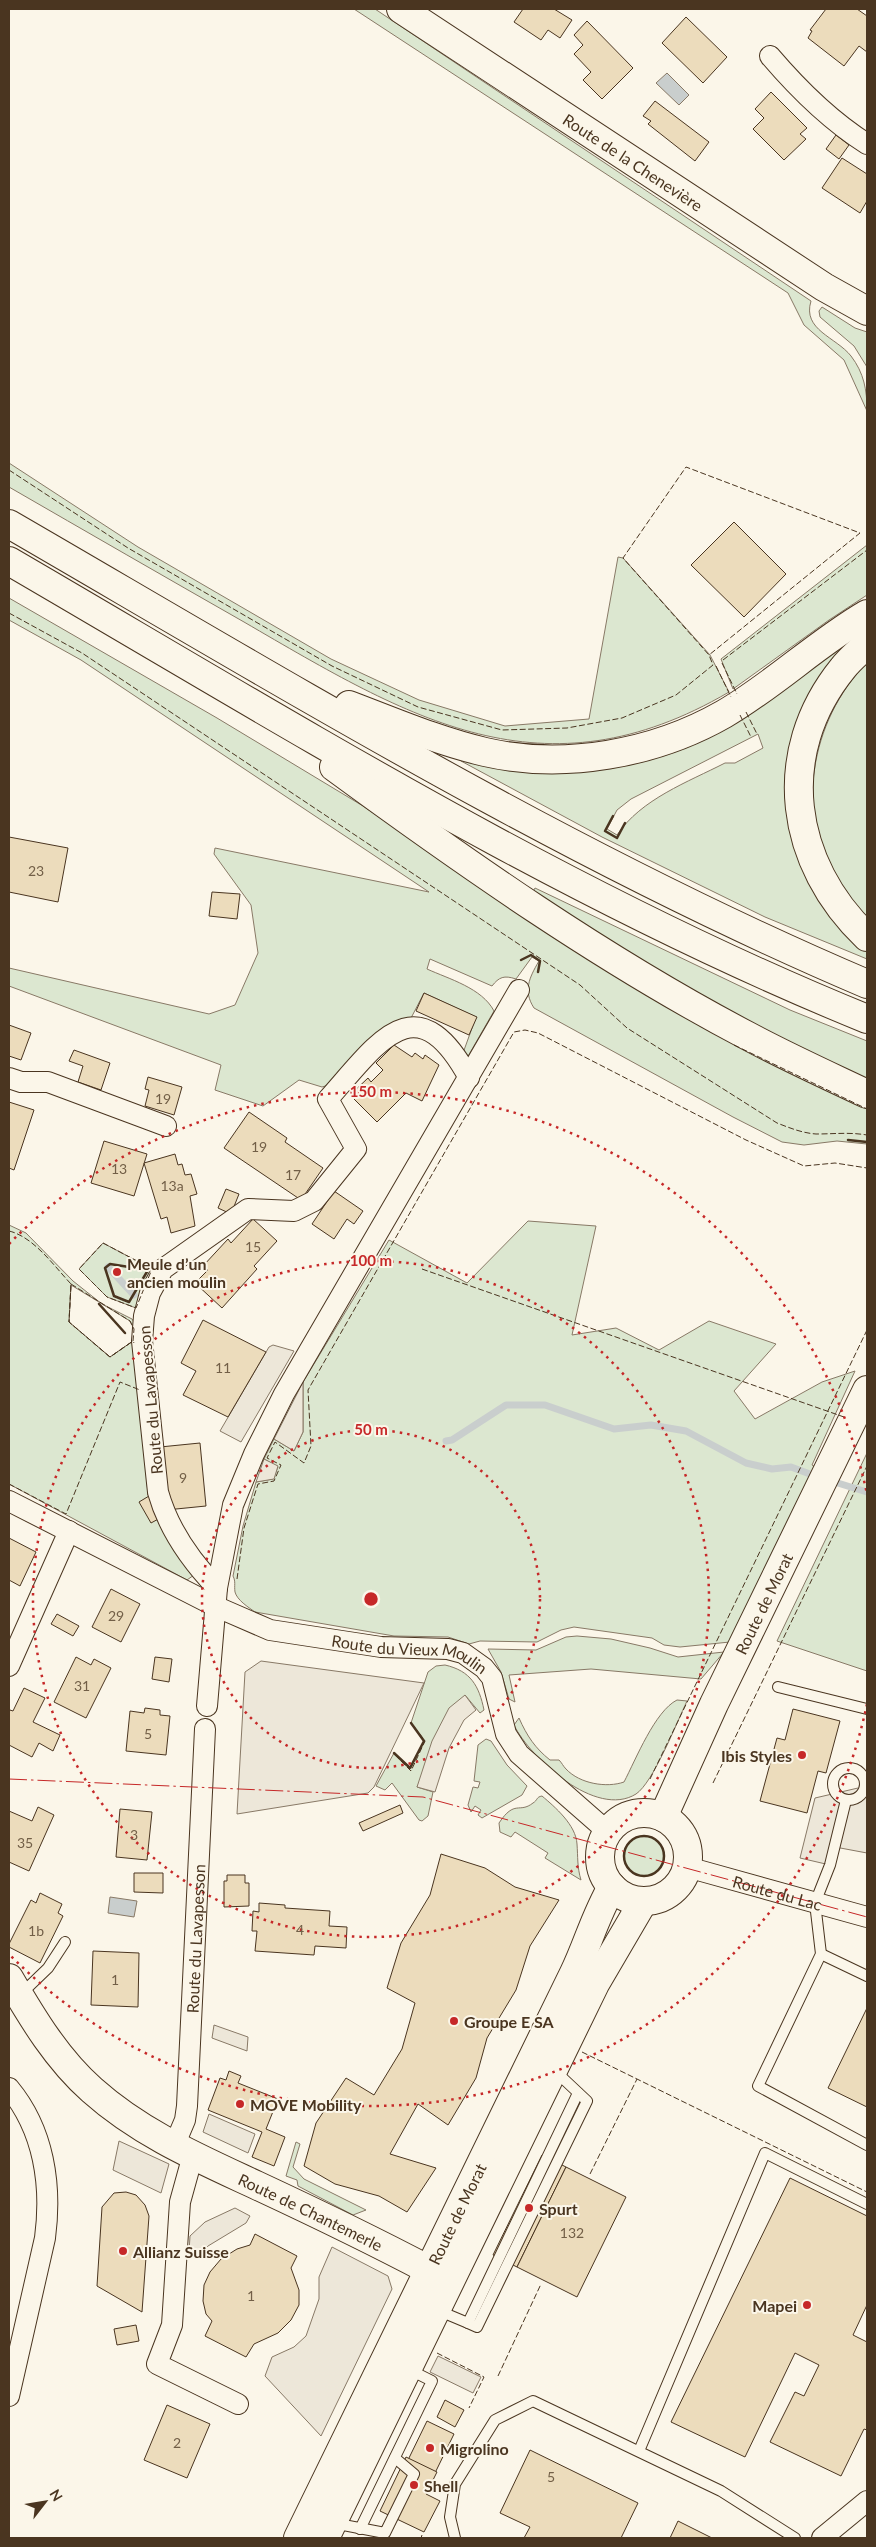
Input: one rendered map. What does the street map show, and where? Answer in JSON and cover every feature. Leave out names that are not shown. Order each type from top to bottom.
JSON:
[{"type":"main road","name":"Route de la Chenevière","points":[[401,9],[824,287],[867,311]]},
{"type":"main road","points":[[9,524],[459,783],[596,857],[704,911],[867,984]]},
{"type":"main road","points":[[9,561],[427,803],[573,882],[729,959],[867,1019]]},
{"type":"main road","points":[[257,668],[448,742],[503,755],[567,759],[605,755],[642,747],[683,733],[723,714],[867,614]]},
{"type":"main road","points":[[867,644],[843,667],[822,698],[808,731],[799,775],[799,813],[805,841],[815,867],[830,894],[851,922],[867,937]]},
{"type":"main road","points":[[220,684],[405,819],[614,958],[711,1016],[867,1094]]},
{"type":"main road","name":"Route de Morat","points":[[662,1817],[714,1704],[867,1390]]},
{"type":"main road","points":[[648,1813],[662,1817],[675,1826],[684,1838],[688,1852],[687,1867],[677,1886],[667,1895],[643,1902],[626,1898],[612,1887],[602,1869],[600,1856],[602,1843],[608,1832],[618,1821],[632,1814],[648,1813]]},
{"type":"main road","name":"Route de Morat","points":[[298,2538],[574,1973],[585,1950],[596,1915],[612,1887]]},
{"type":"main road","name":"Route de Morat","points":[[329,2531],[595,1984],[643,1902]]},
{"type":"main road","name":"Route de Chantemerle","points":[[14,1987],[51,2044],[92,2090],[132,2122],[184,2150],[429,2270]]},
{"type":"street","points":[[770,56],[799,91],[867,144]]},
{"type":"street","points":[[207,1706],[217,1598],[233,1505],[254,1454],[284,1394],[519,990]]},
{"type":"street","name":"Route du Lavapesson","points":[[217,1598],[163,1510],[158,1492],[142,1342],[144,1316],[150,1293],[163,1269],[248,1209],[294,1211],[314,1201],[356,1148],[328,1099],[385,1038],[398,1030],[412,1026],[437,1034],[455,1053],[469,1078]]},
{"type":"street","points":[[9,1078],[21,1082],[48,1082],[166,1126]]},
{"type":"street","name":"Route du Vieux Moulin","points":[[9,1501],[217,1598],[270,1630],[381,1646],[448,1649],[473,1658],[492,1678],[506,1734],[519,1754],[608,1832]]},
{"type":"street","points":[[9,1666],[70,1531]]},
{"type":"street","name":"Route du Lavapesson","points":[[184,2150],[205,1729]]},
{"type":"street","name":"Route du Lac","points":[[687,1867],[867,1917]]},
{"type":"street","points":[[9,2088],[28,2114],[36,2131],[47,2185],[48,2215],[45,2238],[9,2396]]},
{"type":"street","points":[[184,2150],[172,2325],[157,2364],[238,2404]]},
{"type":"street","points":[[822,2538],[867,2501]]},
{"type":"lane","points":[[778,1687],[867,1709]]},
{"type":"lane","points":[[846,1800],[830,1865],[815,1903],[821,1954],[758,2086],[867,2145]]},
{"type":"lane","points":[[14,1987],[48,1968],[65,1942]]},
{"type":"lane","points":[[821,1954],[867,1976]]},
{"type":"lane","points":[[436,2310],[468,2323],[578,2093],[554,2070]]},
{"type":"lane","points":[[639,2451],[765,2154],[867,2204]]},
{"type":"lane","points":[[360,2528],[432,2381],[408,2369]]},
{"type":"lane","points":[[455,2538],[450,2517],[455,2484],[495,2420],[533,2401],[721,2491],[795,2538]]},
{"type":"lane","points":[[329,2531],[360,2528],[385,2533],[414,2474],[395,2458]]},
{"type":"green space","points":[[354,9],[375,9],[811,301],[811,319],[822,332],[845,349],[859,369],[865,389],[867,411],[844,360],[804,325],[788,293]]},
{"type":"green space","points":[[822,307],[855,328],[867,332],[867,367],[854,346],[820,317],[819,311]]},
{"type":"green space","points":[[9,463],[138,547],[331,659],[419,700],[505,726],[589,719],[618,557],[623,558],[710,655],[729,692],[662,724],[598,741],[537,743],[479,734],[421,715],[363,689],[38,504],[9,487]]},
{"type":"green space","points":[[867,545],[867,595],[733,689],[721,659]]},
{"type":"green space","points":[[9,598],[217,718],[363,806],[572,949],[867,1105],[867,1144],[837,1141],[804,1145],[782,1142],[534,1008],[528,990],[532,973],[539,961],[532,957],[516,979],[502,978],[492,986],[430,959],[427,969],[473,990],[489,1003],[494,1011],[467,1058],[463,1053],[476,1017],[424,993],[410,1020],[332,1084],[322,1087],[299,1080],[263,1106],[215,1090],[221,1065],[9,986],[9,968],[209,1014],[235,1005],[258,953],[251,905],[214,854],[215,848],[429,892],[81,660],[9,620]]},
{"type":"green space","points":[[867,622],[867,631],[791,774],[867,950],[867,959],[765,917],[602,837],[461,761],[464,753],[645,753]],"holes":[[[758,734],[763,748],[735,763],[725,763],[652,801],[627,822],[617,835],[607,829],[617,810],[631,799]]]},
{"type":"green space","points":[[867,662],[867,918],[849,899],[825,858],[816,829],[813,799],[814,770],[821,740],[832,712],[848,686]]},
{"type":"green space","points":[[535,888],[790,1010],[867,1041],[867,1088],[756,1033],[531,895]]},
{"type":"green space","points":[[528,1221],[596,1226],[572,1335],[616,1328],[659,1350],[709,1321],[776,1344],[734,1391],[755,1419],[822,1382],[855,1371],[812,1465],[817,1468],[730,1642],[680,1647],[664,1645],[652,1638],[574,1627],[561,1630],[537,1642],[480,1641],[469,1644],[448,1637],[394,1636],[255,1612],[249,1608],[236,1595],[233,1576],[243,1526],[256,1482],[273,1479],[278,1467],[264,1459],[274,1439],[294,1451],[303,1432],[303,1382],[389,1240],[467,1283]]},
{"type":"green space","points":[[9,1225],[26,1233],[73,1281],[102,1304],[71,1285],[69,1322],[110,1357],[133,1341],[134,1329],[130,1321],[103,1304],[132,1319],[136,1325],[148,1495],[194,1575],[187,1580],[9,1484]]},
{"type":"green space","points":[[103,1243],[152,1269],[136,1308],[107,1297],[79,1269]]},
{"type":"green space","points":[[867,1453],[867,1671],[777,1641]]},
{"type":"green space","points":[[566,1637],[611,1639],[678,1657],[724,1652],[701,1679],[591,1669],[509,1675],[515,1702],[509,1699],[501,1672],[488,1649],[536,1650]]},
{"type":"green space","points":[[445,1665],[461,1671],[472,1681],[484,1710],[480,1713],[465,1695],[417,1787],[433,1792],[428,1816],[422,1821],[419,1820],[392,1783],[385,1790],[376,1786],[394,1753],[411,1768],[424,1741],[411,1723],[428,1672],[436,1666]]},
{"type":"green space","points":[[677,1700],[687,1701],[650,1778],[636,1794],[620,1800],[602,1798],[584,1792],[566,1781],[534,1753],[514,1725],[519,1718],[528,1736],[540,1751],[550,1760],[559,1760],[572,1774],[594,1783],[617,1784],[624,1782],[647,1736],[661,1714]]},
{"type":"green space","points":[[486,1739],[491,1741],[507,1765],[527,1786],[522,1795],[482,1818],[478,1815],[481,1810],[475,1806],[471,1812],[468,1805],[473,1787],[478,1788],[480,1782],[474,1781],[478,1745]]},
{"type":"green space","points":[[542,1796],[564,1817],[573,1830],[576,1837],[581,1880],[545,1858],[548,1853],[515,1832],[511,1837],[500,1832],[499,1823],[509,1811],[528,1806]]},
{"type":"green space","points":[[648,1836],[655,1839],[661,1845],[664,1856],[663,1864],[655,1873],[648,1876],[640,1876],[633,1873],[625,1864],[624,1852],[627,1845],[636,1837]]},
{"type":"green space","points":[[296,2142],[300,2144],[293,2167],[304,2179],[366,2210],[353,2215],[298,2186],[297,2180],[286,2176]]},
{"type":"shaded area","points":[[667,73],[689,95],[679,105],[656,83]]},
{"type":"shaded area","points":[[273,1345],[294,1351],[241,1442],[220,1431],[269,1347]]},
{"type":"shaded area","points":[[303,1382],[303,1432],[294,1451],[274,1439]]},
{"type":"shaded area","points":[[264,1459],[278,1466],[274,1479],[256,1482]]},
{"type":"shaded area","points":[[261,1661],[424,1683],[374,1787],[368,1793],[237,1814],[245,1672]]},
{"type":"shaded area","points":[[465,1695],[476,1710],[464,1720],[449,1748],[435,1792],[417,1787],[432,1741],[449,1708]]},
{"type":"shaded area","points":[[858,1788],[867,1790],[867,1853],[835,1847],[830,1865],[800,1858],[815,1798]]},
{"type":"shaded area","points":[[110,1897],[137,1901],[134,1917],[108,1913]]},
{"type":"shaded area","points":[[214,2025],[248,2037],[247,2051],[212,2038]]},
{"type":"shaded area","points":[[209,2114],[255,2134],[248,2153],[203,2132]]},
{"type":"shaded area","points":[[119,2141],[169,2164],[161,2193],[113,2170]]},
{"type":"shaded area","points":[[235,2208],[250,2216],[246,2223],[208,2246],[196,2258],[189,2252],[190,2236],[205,2222]]},
{"type":"shaded area","points":[[332,2247],[388,2276],[392,2289],[321,2436],[265,2376],[272,2357],[294,2347],[306,2336],[319,2299],[319,2277]]},
{"type":"shaded area","name":"Migrolino","points":[[438,2356],[481,2377],[473,2393],[430,2372]]},
{"type":"building","points":[[523,9],[554,9],[572,20],[560,38],[548,30],[541,40],[514,22]]},
{"type":"building","points":[[826,9],[857,9],[867,16],[867,52],[859,46],[844,66],[808,38],[812,31],[810,30]]},
{"type":"building","points":[[686,17],[727,57],[703,83],[662,43]]},
{"type":"building","points":[[587,21],[633,68],[602,99],[583,80],[591,72],[574,54],[583,45],[574,35]]},
{"type":"building","points":[[771,92],[807,128],[800,134],[806,139],[784,160],[753,129],[764,118],[755,109]]},
{"type":"building","points":[[655,101],[709,142],[695,161],[648,124],[651,121],[643,116]]},
{"type":"building","points":[[836,135],[849,145],[839,159],[826,149]]},
{"type":"building","points":[[842,158],[867,174],[867,201],[860,213],[822,188]]},
{"type":"building","points":[[734,522],[786,574],[744,617],[691,565]]},
{"type":"building","points":[[9,837],[68,848],[58,902],[9,892]]},
{"type":"building","points":[[212,892],[240,894],[237,919],[209,916]]},
{"type":"building","points":[[424,993],[477,1017],[469,1035],[416,1011]]},
{"type":"building","points":[[9,1025],[31,1033],[21,1060],[9,1056]]},
{"type":"building","points":[[394,1045],[412,1057],[415,1053],[423,1059],[425,1055],[439,1065],[422,1101],[406,1093],[377,1122],[350,1095],[368,1078],[371,1082],[383,1070],[376,1063]]},
{"type":"building","points":[[74,1050],[110,1063],[101,1090],[78,1082],[83,1066],[69,1061]]},
{"type":"building","points":[[148,1077],[182,1087],[174,1115],[145,1106],[149,1090],[145,1089]]},
{"type":"building","points":[[9,1102],[34,1110],[14,1170],[9,1168]]},
{"type":"building","points":[[249,1112],[287,1138],[285,1142],[323,1168],[301,1200],[224,1148]]},
{"type":"building","points":[[104,1141],[147,1154],[134,1196],[91,1183]]},
{"type":"building","points":[[175,1154],[178,1165],[182,1164],[185,1175],[191,1174],[197,1194],[190,1196],[195,1226],[171,1233],[167,1217],[161,1219],[144,1163]]},
{"type":"building","points":[[226,1189],[239,1194],[231,1214],[218,1208]]},
{"type":"building","points":[[334,1191],[363,1211],[354,1224],[347,1219],[334,1239],[312,1224]]},
{"type":"building","points":[[253,1219],[277,1241],[254,1266],[257,1269],[222,1308],[195,1283],[208,1270],[203,1266],[228,1239],[231,1243]]},
{"type":"building","points":[[203,1320],[266,1352],[228,1417],[183,1395],[196,1371],[181,1363]]},
{"type":"building","points":[[200,1443],[206,1506],[166,1510],[160,1447]]},
{"type":"building","points":[[149,1496],[162,1517],[151,1523],[139,1502]]},
{"type":"building","points":[[9,1538],[36,1552],[20,1586],[9,1580]]},
{"type":"building","points":[[111,1589],[140,1604],[121,1642],[92,1627]]},
{"type":"building","points":[[57,1614],[79,1626],[73,1636],[51,1624]]},
{"type":"building","points":[[76,1657],[91,1665],[94,1659],[111,1668],[86,1718],[54,1702]]},
{"type":"building","points":[[155,1657],[172,1659],[169,1682],[152,1679]]},
{"type":"building","points":[[24,1688],[45,1698],[33,1722],[60,1735],[53,1751],[39,1743],[32,1757],[9,1745],[9,1712],[10,1710],[13,1711]]},
{"type":"building","points":[[145,1708],[160,1710],[160,1715],[170,1716],[166,1755],[126,1751],[130,1711],[144,1713]]},
{"type":"building","name":"Ibis Styles","points":[[793,1709],[840,1721],[826,1773],[818,1771],[807,1813],[760,1801],[777,1738],[785,1740]]},
{"type":"building","points":[[400,1805],[403,1813],[363,1831],[359,1823]]},
{"type":"building","points":[[38,1807],[54,1815],[29,1871],[9,1862],[9,1811],[32,1821]]},
{"type":"building","points":[[120,1809],[152,1812],[147,1860],[116,1857]]},
{"type":"building","name":"Groupe E SA","points":[[441,1854],[485,1868],[515,1887],[559,1900],[530,1946],[516,1990],[487,2038],[476,2078],[448,2125],[418,2104],[390,2154],[436,2168],[407,2212],[379,2196],[335,2184],[304,2166],[316,2123],[346,2078],[374,2095],[402,2049],[415,2003],[387,1988],[401,1943],[430,1895]]},
{"type":"building","points":[[134,1873],[163,1873],[163,1893],[134,1892]]},
{"type":"building","points":[[227,1875],[245,1875],[245,1883],[249,1883],[249,1906],[224,1907],[224,1881],[227,1881]]},
{"type":"building","points":[[40,1893],[62,1904],[58,1913],[63,1916],[40,1963],[9,1947],[9,1944],[31,1900],[36,1903]]},
{"type":"building","points":[[259,1903],[285,1905],[285,1908],[330,1911],[329,1926],[347,1927],[346,1948],[315,1946],[314,1955],[255,1951],[257,1931],[252,1931],[253,1911],[259,1912]]},
{"type":"building","points":[[93,1951],[139,1953],[138,2007],[91,2005]]},
{"type":"building","points":[[867,2008],[867,2107],[828,2088]]},
{"type":"building","points":[[229,2071],[241,2076],[238,2083],[278,2099],[266,2129],[285,2137],[274,2166],[252,2157],[262,2132],[208,2110],[220,2078],[226,2080]]},
{"type":"building","points":[[542,2155],[566,2167],[517,2267],[493,2255]]},
{"type":"building","points":[[566,2167],[626,2197],[577,2297],[517,2267]]},
{"type":"building","points":[[790,2178],[867,2216],[867,2305],[853,2335],[867,2342],[867,2430],[864,2429],[841,2476],[770,2442],[795,2392],[804,2396],[819,2365],[795,2353],[745,2457],[671,2422]]},
{"type":"building","name":"Allianz Suisse","points":[[126,2192],[136,2195],[145,2205],[149,2216],[142,2312],[97,2286],[102,2207],[114,2193]]},
{"type":"building","points":[[255,2234],[297,2256],[291,2268],[299,2290],[299,2305],[291,2320],[278,2333],[254,2344],[246,2357],[205,2336],[212,2321],[206,2314],[203,2301],[204,2285],[210,2272],[221,2259],[237,2249],[250,2245]]},
{"type":"building","points":[[136,2325],[139,2341],[117,2345],[114,2329]]},
{"type":"building","points":[[445,2400],[464,2410],[455,2427],[437,2417]]},
{"type":"building","points":[[167,2405],[210,2424],[187,2478],[144,2460]]},
{"type":"building","points":[[427,2421],[454,2434],[435,2473],[408,2460]]},
{"type":"building","points":[[530,2450],[638,2503],[621,2538],[524,2538],[530,2527],[500,2513]]},
{"type":"building","points":[[406,2457],[437,2472],[426,2494],[440,2501],[424,2532],[380,2511]]},
{"type":"building","points":[[678,2521],[712,2538],[670,2538]]},
{"type":"waterway","points":[[108,1267],[134,1295]]},
{"type":"waterway","points":[[446,1441],[452,1440],[506,1405],[545,1405],[614,1429],[651,1425],[686,1431],[746,1463],[772,1469],[791,1467],[818,1477]]},
{"type":"waterway","points":[[828,1480],[867,1492]]},
{"type":"fence","points":[[9,470],[128,548],[332,666],[418,707],[502,730],[567,728],[622,718],[676,695],[713,665],[709,655],[623,558],[686,467],[860,533],[709,655]]},
{"type":"fence","points":[[723,660],[867,550]]},
{"type":"fence","points":[[9,613],[82,653],[580,985],[627,1028],[777,1123],[796,1130],[816,1134],[848,1133],[867,1135]]},
{"type":"fence","points":[[722,663],[737,694]]},
{"type":"fence","points":[[716,666],[731,697]]},
{"type":"fence","points":[[746,712],[757,734]]},
{"type":"fence","points":[[740,715],[751,737]]},
{"type":"fence","points":[[237,1579],[244,1528],[258,1484],[274,1481],[281,1465],[267,1458],[275,1442],[304,1463],[311,1446],[308,1390],[514,1032],[525,1030],[538,1033],[746,1140],[804,1166],[835,1163],[867,1168]]},
{"type":"fence","points":[[734,1045],[867,1109]]},
{"type":"fence","points":[[9,1231],[27,1239],[51,1261],[71,1284],[69,1322],[110,1357],[133,1341],[134,1343]]},
{"type":"fence","points":[[103,1243],[152,1269],[136,1308],[107,1297],[79,1269],[103,1243]]},
{"type":"fence","points":[[422,1269],[844,1417]]},
{"type":"fence","points":[[71,1284],[130,1321],[134,1329],[133,1341],[110,1357],[69,1322],[71,1284]]},
{"type":"fence","points":[[650,1779],[867,1330]]},
{"type":"fence","points":[[9,1484],[66,1514],[120,1382],[140,1390]]},
{"type":"fence","points":[[713,1783],[867,1466]]},
{"type":"fence","points":[[395,1755],[411,1771],[425,1741],[412,1724]]},
{"type":"fence","points":[[582,2052],[867,2192]]},
{"type":"fence","points":[[590,2174],[637,2079]]},
{"type":"fence","points":[[498,2376],[541,2284]]},
{"type":"fence","points":[[437,2353],[484,2377],[469,2408]]},
{"type":"wall","points":[[613,816],[605,831],[617,838],[625,823]]},
{"type":"wall","points":[[521,960],[531,955],[540,961],[538,972]]},
{"type":"wall","points":[[848,1140],[867,1142]]},
{"type":"wall","points":[[110,1264],[148,1270],[129,1302],[114,1296],[105,1268],[110,1264]]},
{"type":"wall","points":[[99,1304],[125,1333]]},
{"type":"wall","points":[[394,1753],[410,1768],[424,1741],[411,1723]]},
{"type":"wall","points":[[648,1836],[655,1839],[661,1845],[664,1856],[663,1864],[655,1873],[648,1876],[640,1876],[633,1873],[625,1864],[624,1852],[627,1845],[636,1837],[648,1836]]},
{"type":"power","points":[[9,1779],[423,1797],[867,1917]]},
{"type":"place","name":"Meule d’un ancien moulin","points":[[117,1272]]},
{"type":"place","name":"Ibis Styles","points":[[802,1755]]},
{"type":"place","name":"Groupe E SA","points":[[454,2021]]},
{"type":"place","name":"MOVE Mobility","points":[[240,2104]]},
{"type":"place","name":"Spurt","points":[[529,2208]]},
{"type":"place","name":"Allianz Suisse","points":[[123,2251]]},
{"type":"place","name":"Mapei","points":[[807,2305]]},
{"type":"place","name":"Migrolino","points":[[430,2448]]},
{"type":"place","name":"Shell","points":[[414,2485]]}]
